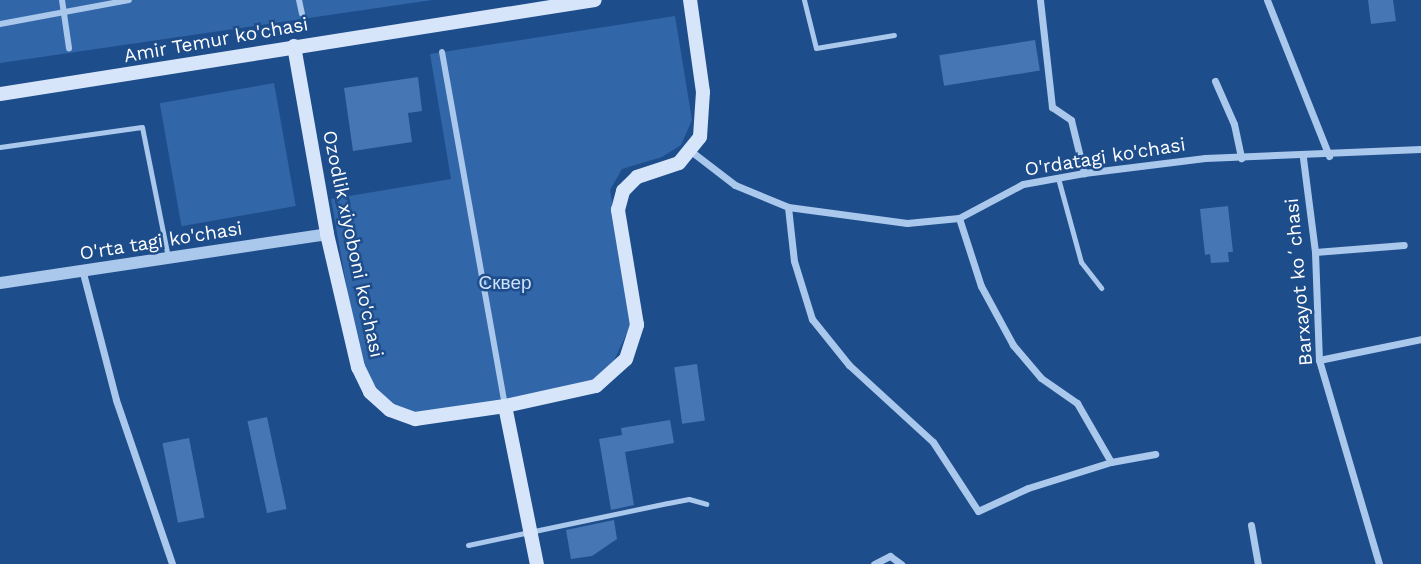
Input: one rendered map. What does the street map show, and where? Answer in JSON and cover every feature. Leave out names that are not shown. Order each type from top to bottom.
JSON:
[{"type":"main road","name":"Amir Temur ko'chasi","points":[[0,94],[594,0]]},
{"type":"main road","points":[[690,0],[704,111],[692,152]]},
{"type":"main road","name":"Ozodlik xiyoboni ko'chasi","points":[[294,46],[327,234],[358,367],[370,392],[390,410],[415,419],[505,407],[596,387],[626,359],[637,326],[618,210],[623,191],[637,177],[679,163],[692,152]]},
{"type":"main road","points":[[505,407],[537,564]]},
{"type":"street","points":[[62,0],[69,48]]},
{"type":"street","points":[[0,24],[129,0]]},
{"type":"street","points":[[299,0],[302,14]]},
{"type":"street","points":[[1040,0],[1052,107],[1070,120],[1084,173]]},
{"type":"street","points":[[1267,0],[1329,156]]},
{"type":"street","points":[[442,52],[505,407]]},
{"type":"street","points":[[1215,81],[1234,124],[1241,158]]},
{"type":"street","name":"O'rdatagi ko'chasi","points":[[692,152],[735,185],[788,207],[907,223],[959,218],[1023,184],[1084,173],[1241,158],[1303,158],[1421,149]]},
{"type":"street","name":"Barxayot koʻchasi","points":[[1303,158],[1315,252],[1319,360],[1379,564]]},
{"type":"street","points":[[788,207],[794,261],[812,319],[849,365],[933,442],[978,511],[1028,488],[1111,462],[1155,454]]},
{"type":"street","points":[[959,218],[981,286],[1013,345],[1041,378],[1077,403],[1111,462]]},
{"type":"street","name":"O'rta tagi ko'chasi","points":[[0,283],[83,273],[327,234]]},
{"type":"street","points":[[1315,252],[1405,244]]},
{"type":"street","points":[[83,273],[116,400],[172,564]]},
{"type":"street","points":[[1319,360],[1421,339]]},
{"type":"street","points":[[1251,525],[1258,564]]},
{"type":"street","points":[[874,564],[890,556],[901,564]]},
{"type":"lane","points":[[803,0],[811,41],[816,48],[894,35]]},
{"type":"lane","points":[[0,145],[142,127],[168,260]]},
{"type":"lane","points":[[1058,178],[1081,262],[1101,288]]},
{"type":"lane","points":[[468,545],[689,499],[706,504]]},
{"type":"green space","points":[[0,0],[432,0],[0,63]]},
{"type":"green space","name":"Сквер","points":[[675,16],[692,120],[681,145],[662,157],[622,169],[610,190],[633,320],[610,369],[569,394],[417,414],[385,401],[360,362],[331,199],[451,179],[430,54]]},
{"type":"green space","points":[[274,83],[296,206],[181,226],[160,103]]},
{"type":"building","points":[[1368,0],[1393,0],[1396,21],[1371,24]]},
{"type":"building","points":[[1035,40],[1040,71],[944,86],[939,55]]},
{"type":"building","points":[[418,77],[422,111],[408,113],[412,142],[353,151],[344,88]]},
{"type":"building","points":[[1228,206],[1233,252],[1228,252],[1229,262],[1211,263],[1210,254],[1205,255],[1200,209]]},
{"type":"building","points":[[697,364],[705,420],[682,424],[674,367]]},
{"type":"building","points":[[267,417],[287,509],[267,513],[247,421]]},
{"type":"building","points":[[670,420],[674,443],[625,452],[634,505],[611,510],[599,439],[622,435],[621,428]]},
{"type":"building","points":[[189,438],[204,518],[178,523],[162,443]]},
{"type":"building","points":[[614,520],[617,539],[592,556],[571,559],[566,530]]}]
